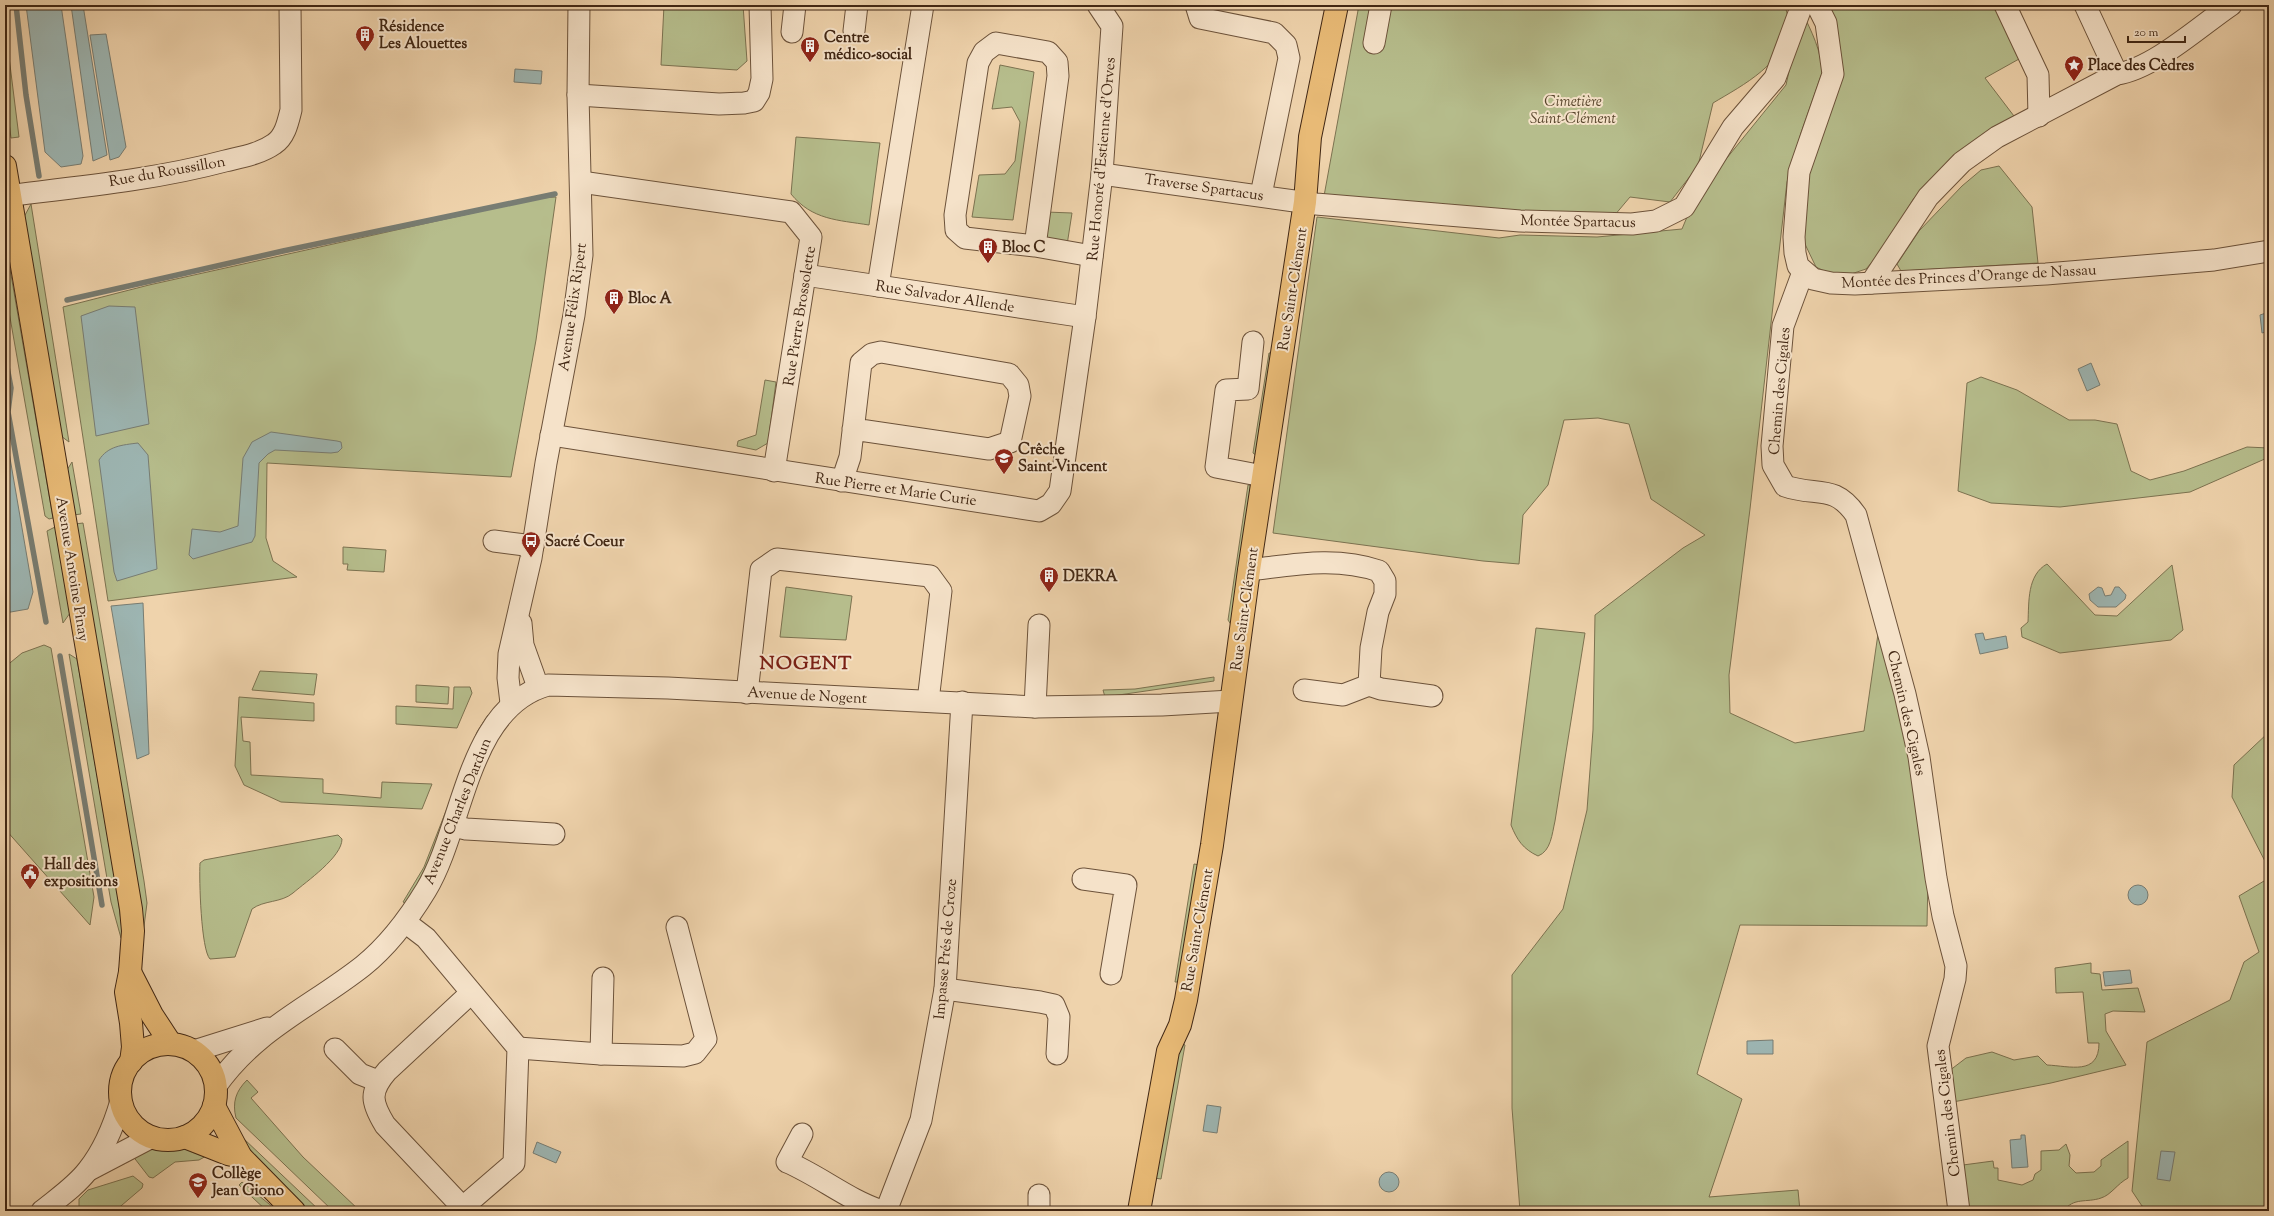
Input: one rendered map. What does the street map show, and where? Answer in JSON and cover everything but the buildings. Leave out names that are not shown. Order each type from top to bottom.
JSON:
[{"type":"main road","name":"Rue Saint-Clément","points":[[1139,1211],[1168,1051],[1180,1025],[1186,1000],[1212,845],[1249,570],[1305,202],[1310,137],[1337,5]]},
{"type":"main road","name":"Avenue Antoine Pinay","points":[[5,166],[7,195],[131,909],[133,931],[130,972],[126,992],[132,1029],[133,1047],[131,1062],[122,1080],[121,1101],[132,1123],[152,1137],[163,1139],[185,1137],[198,1129],[208,1119],[215,1096]]},
{"type":"main road","points":[[130,972],[152,1015],[171,1044]]},
{"type":"main road","name":"Avenue Antoine Pinay","points":[[131,1062],[149,1048],[171,1044],[183,1046],[194,1051],[208,1066],[215,1096],[241,1157],[294,1211]]},
{"type":"main road","name":"Avenue Antoine Pinay","points":[[185,1137],[228,1154],[241,1157]]},
{"type":"street","name":"Rue du Roussillon","points":[[7,195],[175,173],[238,158],[264,150],[275,143],[286,128],[291,110],[290,5]]},
{"type":"street","name":"Avenue Félix Ripert","points":[[512,703],[508,678],[509,654],[521,606],[533,546],[551,435],[574,315],[582,255],[578,95],[579,5]]},
{"type":"street","points":[[578,95],[719,104],[754,101],[759,93],[762,79],[760,5]]},
{"type":"street","points":[[792,32],[794,5]]},
{"type":"street","points":[[854,31],[857,5]]},
{"type":"street","points":[[878,286],[923,5]]},
{"type":"street","name":"Rue Honoré d'Estienne d'Orves","points":[[1085,317],[1102,174],[1112,26],[1098,5]]},
{"type":"street","points":[[1196,5],[1200,18],[1274,33],[1286,45],[1289,58],[1261,195]]},
{"type":"street","points":[[1374,43],[1381,5]]},
{"type":"street","name":"Montée Spartacus","points":[[1305,202],[1520,221],[1632,224],[1656,221],[1684,207],[1733,127],[1775,78],[1802,5]]},
{"type":"street","points":[[1804,272],[1798,266],[1794,237],[1799,172],[1833,74],[1826,23],[1816,5]]},
{"type":"street","points":[[2005,5],[2038,75],[2039,116]]},
{"type":"street","points":[[2085,5],[2117,74]]},
{"type":"street","points":[[1871,283],[1928,197],[1962,162],[1997,137],[2117,74],[2130,72],[2162,54],[2231,5]]},
{"type":"street","points":[[1035,246],[1058,76],[1057,62],[1048,52],[996,43],[984,52],[978,63],[954,215],[956,230],[965,238],[1035,246],[1092,256]]},
{"type":"street","name":"Traverse Spartacus","points":[[1102,174],[1305,202]]},
{"type":"street","name":"Rue Pierre Brossolette","points":[[581,182],[791,212],[811,237],[774,471]]},
{"type":"street","name":"Montée des Princes d'Orange de Nassau","points":[[1804,272],[1813,278],[1831,282],[1871,283],[2053,274],[2214,260],[2269,251]]},
{"type":"street","name":"Chemin des Cigales","points":[[1804,272],[1783,326],[1772,446],[1773,465],[1785,486],[1833,494],[1847,502],[1856,515],[1905,694],[1919,757],[1936,878],[1943,916],[1956,966],[1955,979],[1938,1046],[1959,1211]]},
{"type":"street","name":"Rue Salvador Allende","points":[[805,275],[1085,317]]},
{"type":"street","name":"Rue Pierre et Marie Curie","points":[[551,435],[774,471],[1039,510],[1051,504],[1060,492],[1085,317]]},
{"type":"street","points":[[1253,342],[1248,389],[1226,390],[1216,467],[1263,476]]},
{"type":"street","points":[[842,481],[850,457],[853,429],[861,364],[872,354],[881,352],[1009,374],[1018,385],[1020,396],[1010,442],[1004,445],[989,449],[853,429]]},
{"type":"street","points":[[494,540],[533,546]]},
{"type":"street","points":[[747,693],[761,570],[777,559],[930,576],[941,591],[928,701]]},
{"type":"street","points":[[1249,570],[1325,562],[1365,566],[1379,571],[1385,582],[1385,594],[1378,612],[1371,648],[1369,685]]},
{"type":"street","name":"Avenue Félix Ripert","points":[[521,606],[523,645],[538,687]]},
{"type":"street","points":[[1035,706],[1039,625]]},
{"type":"street","name":"Avenue de Nogent","points":[[512,703],[538,687],[548,685],[627,686],[1035,706],[1107,706],[1232,694]]},
{"type":"street","points":[[1304,690],[1343,695],[1369,685],[1381,689],[1432,696]]},
{"type":"street","name":"Impasse Prés de Croze","points":[[886,1211],[921,1120],[945,989],[962,702]]},
{"type":"street","name":"Avenue Charles Dardun","points":[[215,1096],[237,1059],[275,1025],[364,965],[405,922],[429,884],[454,826],[486,736],[512,703]]},
{"type":"street","points":[[454,826],[466,829],[554,834]]},
{"type":"street","points":[[1083,879],[1126,885],[1112,974]]},
{"type":"street","points":[[405,922],[426,938],[518,1048],[514,1163],[464,1209],[385,1124],[376,1110],[373,1096],[378,1081],[387,1071],[471,993]]},
{"type":"street","points":[[518,1048],[601,1054],[683,1056],[695,1053],[706,1039],[677,927]]},
{"type":"street","points":[[601,1054],[602,978]]},
{"type":"street","points":[[945,989],[1054,1005],[1059,1017],[1057,1054]]},
{"type":"street","name":"Avenue Charles Dardun","points":[[194,1051],[275,1025]]},
{"type":"street","points":[[335,1049],[360,1074],[378,1081]]},
{"type":"street","points":[[42,1211],[76,1184],[89,1170],[108,1138],[121,1101]]},
{"type":"street","points":[[802,1134],[787,1162],[804,1169],[866,1206],[882,1211]]},
{"type":"street","points":[[89,1170],[152,1137]]},
{"type":"green space","points":[[664,5],[743,5],[747,61],[737,70],[661,65]]},
{"type":"green space","name":"Cimetière Saint-Clément","points":[[1359,5],[1785,5],[1789,23],[1786,37],[1780,50],[1772,61],[1750,80],[1713,103],[1698,166],[1670,202],[1630,197],[1614,216],[1517,211],[1324,196]]},
{"type":"green space","points":[[1822,5],[2001,5],[2019,59],[1985,78],[2017,120],[1950,162],[1914,198],[1880,253],[1866,269],[1848,275],[1826,272],[1816,267],[1804,242],[1803,173],[1837,76]]},
{"type":"green space","points":[[1802,12],[1818,49],[1822,65],[1822,73],[1801,133],[1787,182],[1750,509],[1729,675],[1730,713],[1795,743],[1864,731],[1880,620],[1912,757],[1928,876],[1927,926],[1740,925],[1697,1074],[1742,1099],[1709,1197],[1798,1190],[1800,1211],[1520,1211],[1512,1108],[1512,975],[1563,909],[1587,810],[1593,730],[1595,615],[1683,548],[1705,535],[1651,499],[1629,424],[1598,418],[1564,420],[1548,485],[1523,515],[1519,564],[1483,561],[1273,533],[1317,217],[1499,238],[1520,235],[1597,237],[1682,229],[1692,205],[1718,169],[1786,85]]},
{"type":"green space","points":[[5,25],[19,137],[11,138],[5,90]]},
{"type":"green space","points":[[1000,65],[1034,72],[1013,220],[972,217],[979,175],[1005,174],[1015,161],[1020,122],[1012,107],[992,109]]},
{"type":"green space","points":[[796,137],[880,143],[869,225],[836,220],[817,214],[799,203],[791,194]]},
{"type":"green space","points":[[1999,166],[2032,207],[2038,263],[1901,271],[1897,264],[1919,231],[1962,186],[1981,170]]},
{"type":"green space","points":[[556,197],[536,340],[511,477],[267,463],[266,538],[273,561],[297,577],[108,601],[63,307],[149,285],[540,198]]},
{"type":"green space","points":[[31,204],[69,442],[61,436],[24,217]]},
{"type":"green space","points":[[1046,212],[1072,213],[1067,245],[1047,245]]},
{"type":"green space","points":[[5,240],[53,518],[49,519],[45,516],[5,289]]},
{"type":"green space","points":[[1269,353],[1272,353],[1257,456],[1253,453]]},
{"type":"green space","points":[[1981,377],[2017,390],[2069,420],[2095,420],[2117,424],[2131,471],[2150,480],[2184,471],[2247,447],[2269,448],[2269,461],[2267,458],[2190,492],[2060,507],[1991,503],[1958,491],[1967,383]]},
{"type":"green space","points":[[765,380],[776,382],[768,443],[756,450],[737,446],[738,441],[756,435]]},
{"type":"green space","points":[[72,462],[81,514],[73,515],[67,470]]},
{"type":"green space","points":[[1248,485],[1253,485],[1232,626],[1228,620]]},
{"type":"green space","points":[[83,523],[144,881],[147,903],[143,934],[75,524]]},
{"type":"green space","points":[[55,527],[70,613],[63,623],[47,531]]},
{"type":"green space","points":[[343,547],[386,550],[384,572],[347,570],[348,564],[343,564]]},
{"type":"green space","points":[[2047,564],[2095,615],[2117,616],[2172,565],[2183,630],[2171,640],[2060,653],[2022,637],[2021,628],[2028,622],[2029,598],[2032,582],[2040,569]]},
{"type":"green space","points":[[786,587],[852,596],[846,640],[780,637]]},
{"type":"green space","points":[[1536,628],[1585,633],[1553,831],[1546,850],[1538,856],[1521,844],[1511,825]]},
{"type":"green space","points":[[44,645],[51,648],[94,897],[90,925],[5,829],[5,667],[22,653]]},
{"type":"green space","points":[[69,654],[77,659],[118,897],[123,938],[121,938],[111,902]]},
{"type":"green space","points":[[260,671],[317,674],[314,695],[252,690]]},
{"type":"green space","points":[[1214,677],[1214,681],[1105,697],[1103,690],[1135,689]]},
{"type":"green space","points":[[416,685],[449,687],[448,704],[416,702]]},
{"type":"green space","points":[[454,687],[470,687],[472,693],[457,728],[396,724],[396,706],[453,709]]},
{"type":"green space","points":[[239,697],[314,703],[314,721],[241,717],[243,741],[250,742],[251,775],[323,779],[323,793],[381,798],[382,782],[432,784],[422,809],[281,802],[244,785],[235,766]]},
{"type":"green space","points":[[488,715],[490,717],[441,838],[407,904],[403,902],[424,867],[477,732]]},
{"type":"green space","points":[[2269,732],[2269,869],[2232,797],[2234,765]]},
{"type":"green space","points":[[338,835],[342,839],[336,853],[315,875],[288,896],[262,904],[252,909],[235,957],[210,959],[204,942],[200,898],[200,863],[204,860]]},
{"type":"green space","points":[[1194,864],[1200,865],[1179,982],[1175,982]]},
{"type":"green space","points":[[2269,878],[2269,1211],[2156,1211],[2142,1206],[2132,1191],[2147,1042],[2230,1000],[2244,962],[2259,952],[2239,896]]},
{"type":"green space","points":[[2091,963],[2091,973],[2100,974],[2102,990],[2138,988],[2145,1012],[2113,1011],[2105,1014],[2106,1031],[2126,1065],[2051,1083],[1953,1102],[1949,1071],[1966,1058],[1992,1052],[2014,1060],[2038,1056],[2047,1065],[2074,1067],[2089,1065],[2094,1060],[2098,1053],[2099,1043],[2088,1043],[2083,992],[2056,993],[2055,968]]},
{"type":"green space","points":[[1182,1043],[1185,1045],[1161,1179],[1154,1178],[1176,1053]]},
{"type":"green space","points":[[247,1080],[258,1092],[251,1098],[303,1157],[360,1211],[333,1211],[236,1118],[234,1107],[236,1097],[240,1088]]},
{"type":"green space","points":[[243,1138],[320,1211],[307,1211],[280,1186],[252,1156],[246,1147]]},
{"type":"green space","points":[[2128,1141],[2128,1178],[2105,1197],[2076,1202],[2064,1211],[1969,1211],[1963,1165],[1993,1161],[1994,1168],[1998,1168],[1998,1180],[2022,1185],[2033,1180],[2035,1174],[2041,1170],[2041,1151],[2059,1150],[2066,1144],[2070,1155],[2069,1166],[2076,1173],[2094,1172],[2101,1166],[2101,1160]]},
{"type":"green space","points":[[154,1147],[190,1148],[208,1155],[199,1160],[175,1162],[153,1178],[149,1177],[132,1155]]},
{"type":"green space","points":[[133,1176],[143,1184],[142,1188],[115,1211],[79,1211],[79,1199],[88,1190]]},
{"type":"green space","points":[[242,1182],[277,1211],[267,1211],[239,1185]]},
{"type":"green space","points":[[1165,1208],[1211,1210],[1211,1211],[1164,1211]]},
{"type":"water","points":[[26,5],[61,5],[83,156],[81,164],[61,167],[45,152]]},
{"type":"water","points":[[71,5],[83,5],[107,155],[93,161]]},
{"type":"water","points":[[106,34],[126,147],[119,157],[110,160],[90,35]]},
{"type":"water","points":[[515,69],[542,71],[541,84],[514,82]]},
{"type":"water","points":[[109,306],[135,307],[149,424],[96,436],[81,316]]},
{"type":"water","points":[[2266,313],[2269,317],[2269,331],[2262,333],[2260,315]]},
{"type":"water","points":[[2091,363],[2100,385],[2087,391],[2078,369]]},
{"type":"water","points":[[5,429],[33,592],[28,609],[5,613]]},
{"type":"water","points":[[271,432],[337,441],[341,442],[342,448],[338,452],[331,453],[275,450],[268,454],[259,463],[255,536],[252,542],[193,559],[189,555],[192,529],[220,532],[238,526],[243,458],[252,442]]},
{"type":"water","points":[[138,443],[148,455],[157,569],[117,581],[114,572],[99,460],[111,449]]},
{"type":"water","points":[[2098,587],[2102,588],[2105,596],[2111,595],[2115,587],[2119,587],[2126,595],[2125,599],[2116,607],[2098,607],[2090,600],[2089,594]]},
{"type":"water","points":[[143,603],[149,754],[137,759],[111,606]]},
{"type":"water","points":[[1983,633],[1985,640],[2006,636],[2008,648],[1980,654],[1975,634]]},
{"type":"water","points":[[2138,885],[2145,888],[2148,895],[2145,902],[2138,905],[2131,902],[2128,895],[2131,888]]},
{"type":"water","points":[[2130,970],[2132,983],[2105,986],[2103,972]]},
{"type":"water","points":[[1773,1040],[1773,1054],[1747,1054],[1747,1041]]},
{"type":"water","points":[[1207,1105],[1221,1107],[1217,1133],[1203,1131]]},
{"type":"water","points":[[2021,1135],[2025,1135],[2028,1167],[2012,1168],[2010,1140],[2021,1139]]},
{"type":"water","points":[[537,1142],[561,1152],[556,1163],[533,1153]]},
{"type":"water","points":[[2161,1151],[2175,1152],[2170,1181],[2157,1179]]},
{"type":"water","points":[[1389,1172],[1396,1175],[1399,1182],[1396,1189],[1389,1192],[1382,1189],[1379,1182],[1382,1175]]},
{"type":"waterway","points":[[16,5],[26,95],[39,176]]},
{"type":"waterway","points":[[67,300],[283,251],[555,194]]},
{"type":"waterway","points":[[5,356],[11,388],[8,412],[46,622]]},
{"type":"waterway","points":[[60,656],[102,905]]},
{"type":"place","name":"Résidence Les Alouettes","points":[[365,52]]},
{"type":"place","name":"Centre médico-social","points":[[810,63]]},
{"type":"place","name":"Place des Cèdres","points":[[2074,82]]},
{"type":"place","name":"Bloc C","points":[[988,264]]},
{"type":"place","name":"Bloc A","points":[[614,315]]},
{"type":"place","name":"Crêche Saint-Vincent","points":[[1004,475]]},
{"type":"place","name":"Sacré Coeur","points":[[531,558]]},
{"type":"place","name":"DEKRA","points":[[1049,593]]},
{"type":"place","name":"Hall des expositions","points":[[30,890]]},
{"type":"place","name":"Collège Jean Giono","points":[[198,1199]]},
{"type":"district","name":"NOGENT","points":[[806,662]]}]
